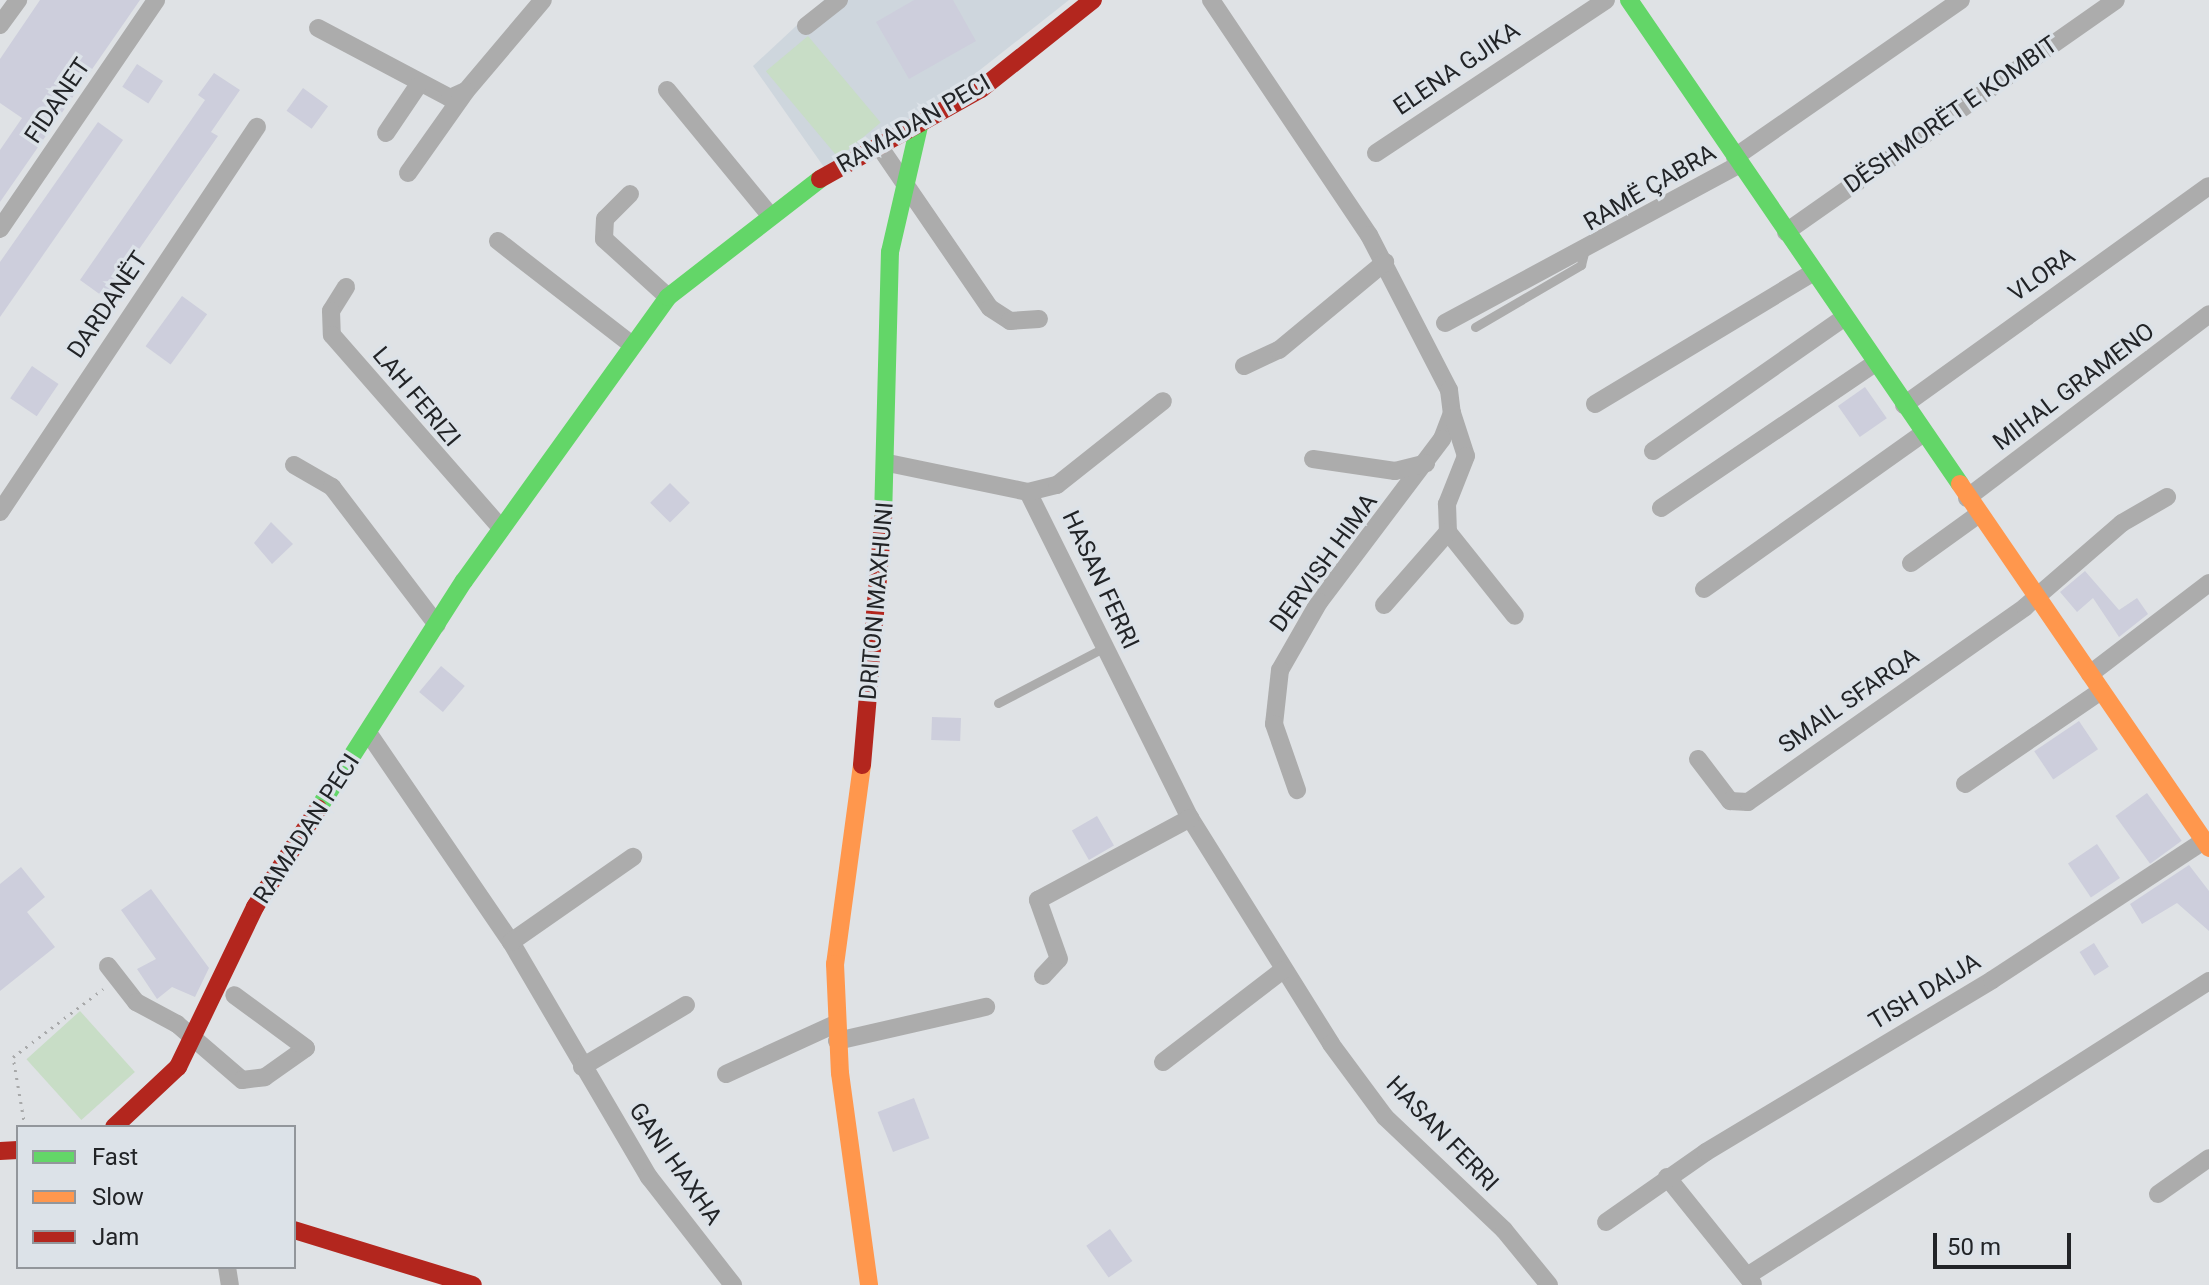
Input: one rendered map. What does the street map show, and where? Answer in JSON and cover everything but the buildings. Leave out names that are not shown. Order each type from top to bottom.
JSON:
[{"type":"street","points":[[0,25],[18,0]]},
{"type":"street","name":"FIDANET","points":[[0,229],[156,0]]},
{"type":"street","points":[[408,173],[466,91],[543,0]]},
{"type":"street","points":[[806,26],[839,0]]},
{"type":"street","name":"RAMADAN PECI","points":[[116,1125],[161,1088],[193,1043],[255,907],[501,528],[668,297],[769,214],[879,146],[981,89],[1093,0]]},
{"type":"street","points":[[1211,0],[1385,262],[1441,366],[1466,456],[1447,504],[1448,532],[1515,616]]},
{"type":"street","name":"ELENA GJIKA","points":[[1376,153],[1606,0]]},
{"type":"street","points":[[1737,160],[1961,0]]},
{"type":"street","name":"DËSHMORËT E KOMBIT","points":[[1786,232],[2116,0]]},
{"type":"street","points":[[1631,1],[1922,434],[2206,845]]},
{"type":"street","points":[[318,28],[417,87],[450,98],[466,91]]},
{"type":"street","points":[[386,133],[417,87]]},
{"type":"street","points":[[667,90],[769,214]]},
{"type":"street","name":"DRITON MAXHUNI","points":[[869,1285],[836,1033],[836,934],[855,846],[888,463],[890,252],[902,176],[919,126]]},
{"type":"street","name":"DARDANËT","points":[[0,512],[257,127]]},
{"type":"street","points":[[879,146],[990,308],[1010,321],[1039,319]]},
{"type":"street","name":"RAMË ÇABRA","points":[[1445,323],[1584,253],[1737,160]]},
{"type":"street","name":"VLORA","points":[[1904,405],[2209,186]]},
{"type":"street","points":[[630,194],[605,219],[604,239],[668,297]]},
{"type":"street","points":[[498,241],[632,345]]},
{"type":"street","points":[[1244,366],[1279,350],[1385,262]]},
{"type":"street","points":[[1595,404],[1814,272]]},
{"type":"street","name":"LAH FERIZI","points":[[346,287],[331,311],[332,335],[501,528]]},
{"type":"street","name":"MIHAL GRAMENO","points":[[1967,498],[2209,314]]},
{"type":"street","points":[[1653,451],[1844,318]]},
{"type":"street","points":[[1661,508],[1875,363]]},
{"type":"street","name":"HASAN FERRI","points":[[1163,401],[1057,485],[1028,492],[1190,818],[1283,970],[1385,1117],[1504,1230],[1549,1285]]},
{"type":"street","name":"DERVISH HIMA","points":[[1297,790],[1274,724],[1280,670],[1319,602],[1426,463],[1452,413]]},
{"type":"street","points":[[1704,589],[1922,434]]},
{"type":"street","name":"DERVISH HIMA","points":[[1313,459],[1395,471],[1426,463]]},
{"type":"street","points":[[888,463],[1028,492]]},
{"type":"street","points":[[294,465],[332,487],[437,625]]},
{"type":"street","points":[[2037,598],[2122,523],[2167,497]]},
{"type":"street","points":[[1911,563],[1979,514]]},
{"type":"street","points":[[1384,605],[1448,532]]},
{"type":"street","points":[[2090,674],[2209,583]]},
{"type":"street","name":"SMAIL SFARQA","points":[[1698,759],[1730,801],[1742,805],[2037,598]]},
{"type":"street","points":[[1965,784],[2101,691]]},
{"type":"street","name":"GANI HAXHA","points":[[369,734],[396,764],[511,942],[649,1177],[733,1285]]},
{"type":"street","points":[[1043,976],[1059,959],[1038,900],[1190,818]]},
{"type":"street","name":"TISH DAIJA","points":[[1606,1222],[1667,1177],[2206,845]]},
{"type":"street","points":[[511,942],[633,857]]},
{"type":"street","points":[[1163,1062],[1283,970]]},
{"type":"street","points":[[112,972],[193,1043],[249,1082],[306,1048],[234,995]]},
{"type":"street","points":[[1667,1177],[1750,1280],[2209,981]]},
{"type":"street","points":[[582,1067],[686,1005]]},
{"type":"street","points":[[726,1074],[836,1033],[986,1007]]},
{"type":"street","points":[[2158,1194],[2209,1158]]},
{"type":"street","points":[[296,1231],[473,1285]]},
{"type":"lane","name":"RAMË ÇABRA","points":[[1475,327],[1581,265],[1584,253]]},
{"type":"lane","points":[[998,703],[1103,648]]},
{"type":"path","points":[[25,1125],[13,1057],[112,972]]},
{"type":"shaded area","points":[[824,0],[1069,0],[943,99],[826,170],[753,66]]},
{"type":"green space","points":[[808,36],[881,123],[839,158],[766,71]]},
{"type":"green space","points":[[80,1011],[135,1072],[81,1120],[26,1059]]},
{"type":"traffic: fast","points":[[1629,0],[1960,484]]},
{"type":"traffic: fast","points":[[883,518],[890,252],[919,126]]},
{"type":"traffic: fast","points":[[318,809],[464,581],[668,297],[820,179]]},
{"type":"traffic: slow","points":[[1960,484],[2209,848]]},
{"type":"traffic: slow","points":[[862,765],[835,964],[840,1073],[869,1285]]},
{"type":"traffic: jam","points":[[820,179],[981,89],[1093,0]]},
{"type":"traffic: jam","points":[[862,765],[883,518]]},
{"type":"traffic: jam","points":[[116,1125],[178,1067],[255,907],[318,809]]},
{"type":"traffic: jam","points":[[0,1151],[16,1150]]},
{"type":"traffic: jam","points":[[296,1231],[473,1285]]}]
